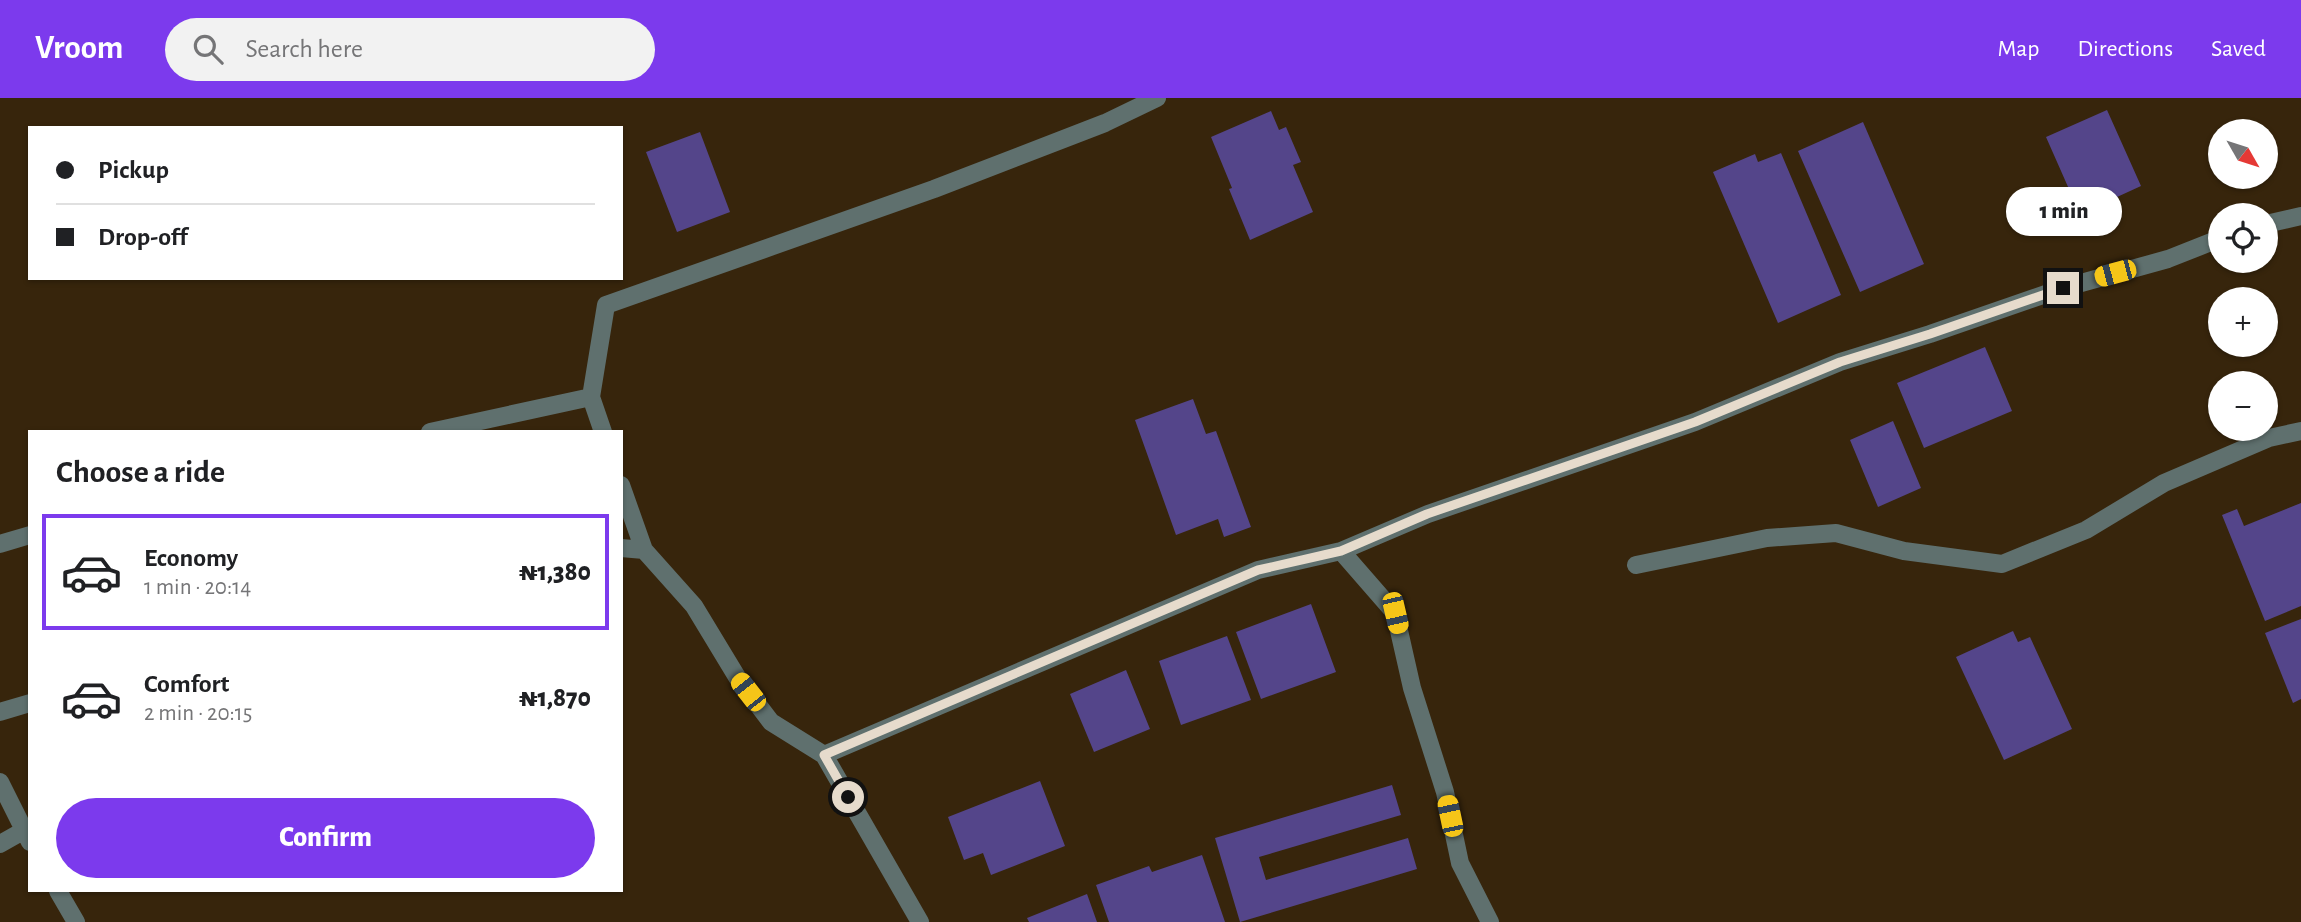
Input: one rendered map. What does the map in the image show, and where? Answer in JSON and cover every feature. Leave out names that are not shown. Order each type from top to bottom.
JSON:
[{"type":"street","points":[[602,430],[591,397],[606,304],[934,189],[1105,123],[1157,98]]},
{"type":"street","points":[[2278,221],[2301,216]]},
{"type":"street","points":[[824,755],[1258,570],[1341,551],[1427,514],[1695,422],[1840,362],[2063,288],[2168,259],[2208,243]]},
{"type":"street","points":[[439,430],[591,397]]},
{"type":"street","points":[[1636,565],[1767,538],[1836,533],[1904,551],[2002,564],[2086,530],[2164,483],[2269,438],[2301,431]]},
{"type":"street","points":[[623,491],[644,550],[694,606],[737,677],[771,722],[824,755],[920,922]]},
{"type":"street","points":[[0,544],[28,536]]},
{"type":"street","points":[[623,548],[644,550]]},
{"type":"street","points":[[1341,551],[1395,613],[1412,688],[1445,792],[1460,863],[1490,922]]},
{"type":"street","points":[[0,712],[28,704]]},
{"type":"street","points":[[0,782],[27,837],[0,844]]},
{"type":"street","points":[[59,892],[76,922]]},
{"type":"building","points":[[2107,110],[2141,186],[2080,214],[2046,137]]},
{"type":"building","points":[[1271,111],[1279,130],[1286,127],[1301,162],[1293,165],[1313,212],[1250,240],[1211,137]]},
{"type":"building","points":[[1863,122],[1924,264],[1860,292],[1798,151]]},
{"type":"building","points":[[700,132],[730,212],[677,232],[646,152]]},
{"type":"building","points":[[1781,153],[1841,295],[1778,323],[1713,172],[1755,154],[1758,162]]},
{"type":"building","points":[[1985,347],[2012,411],[1924,448],[1897,383]]},
{"type":"building","points":[[1193,399],[1206,434],[1216,431],[1251,527],[1224,537],[1218,519],[1176,535],[1135,420]]},
{"type":"building","points":[[1893,421],[1921,488],[1878,507],[1850,440]]},
{"type":"building","points":[[2301,503],[2301,606],[2265,621],[2222,515],[2237,509],[2244,526]]},
{"type":"building","points":[[1311,604],[1336,672],[1261,699],[1236,632]]},
{"type":"building","points":[[2301,619],[2301,699],[2293,703],[2265,633]]},
{"type":"building","points":[[2013,631],[2018,642],[2030,637],[2072,729],[2004,760],[1956,657]]},
{"type":"building","points":[[1227,636],[1251,700],[1181,725],[1159,661]]},
{"type":"building","points":[[1126,670],[1150,729],[1094,752],[1070,694]]},
{"type":"building","points":[[1040,781],[1065,846],[991,875],[983,853],[964,860],[948,817]]},
{"type":"building","points":[[1392,785],[1401,815],[1259,857],[1266,880],[1408,838],[1417,869],[1240,922],[1215,838]]},
{"type":"building","points":[[1202,855],[1225,922],[1109,922],[1096,885],[1149,866],[1152,872]]},
{"type":"building","points":[[1087,894],[1097,922],[1029,922],[1027,918]]},
{"type":"route","points":[[848,797],[824,755],[1167,608],[1258,570],[1341,551],[1427,514],[1695,422],[1840,362],[2063,288]]}]
